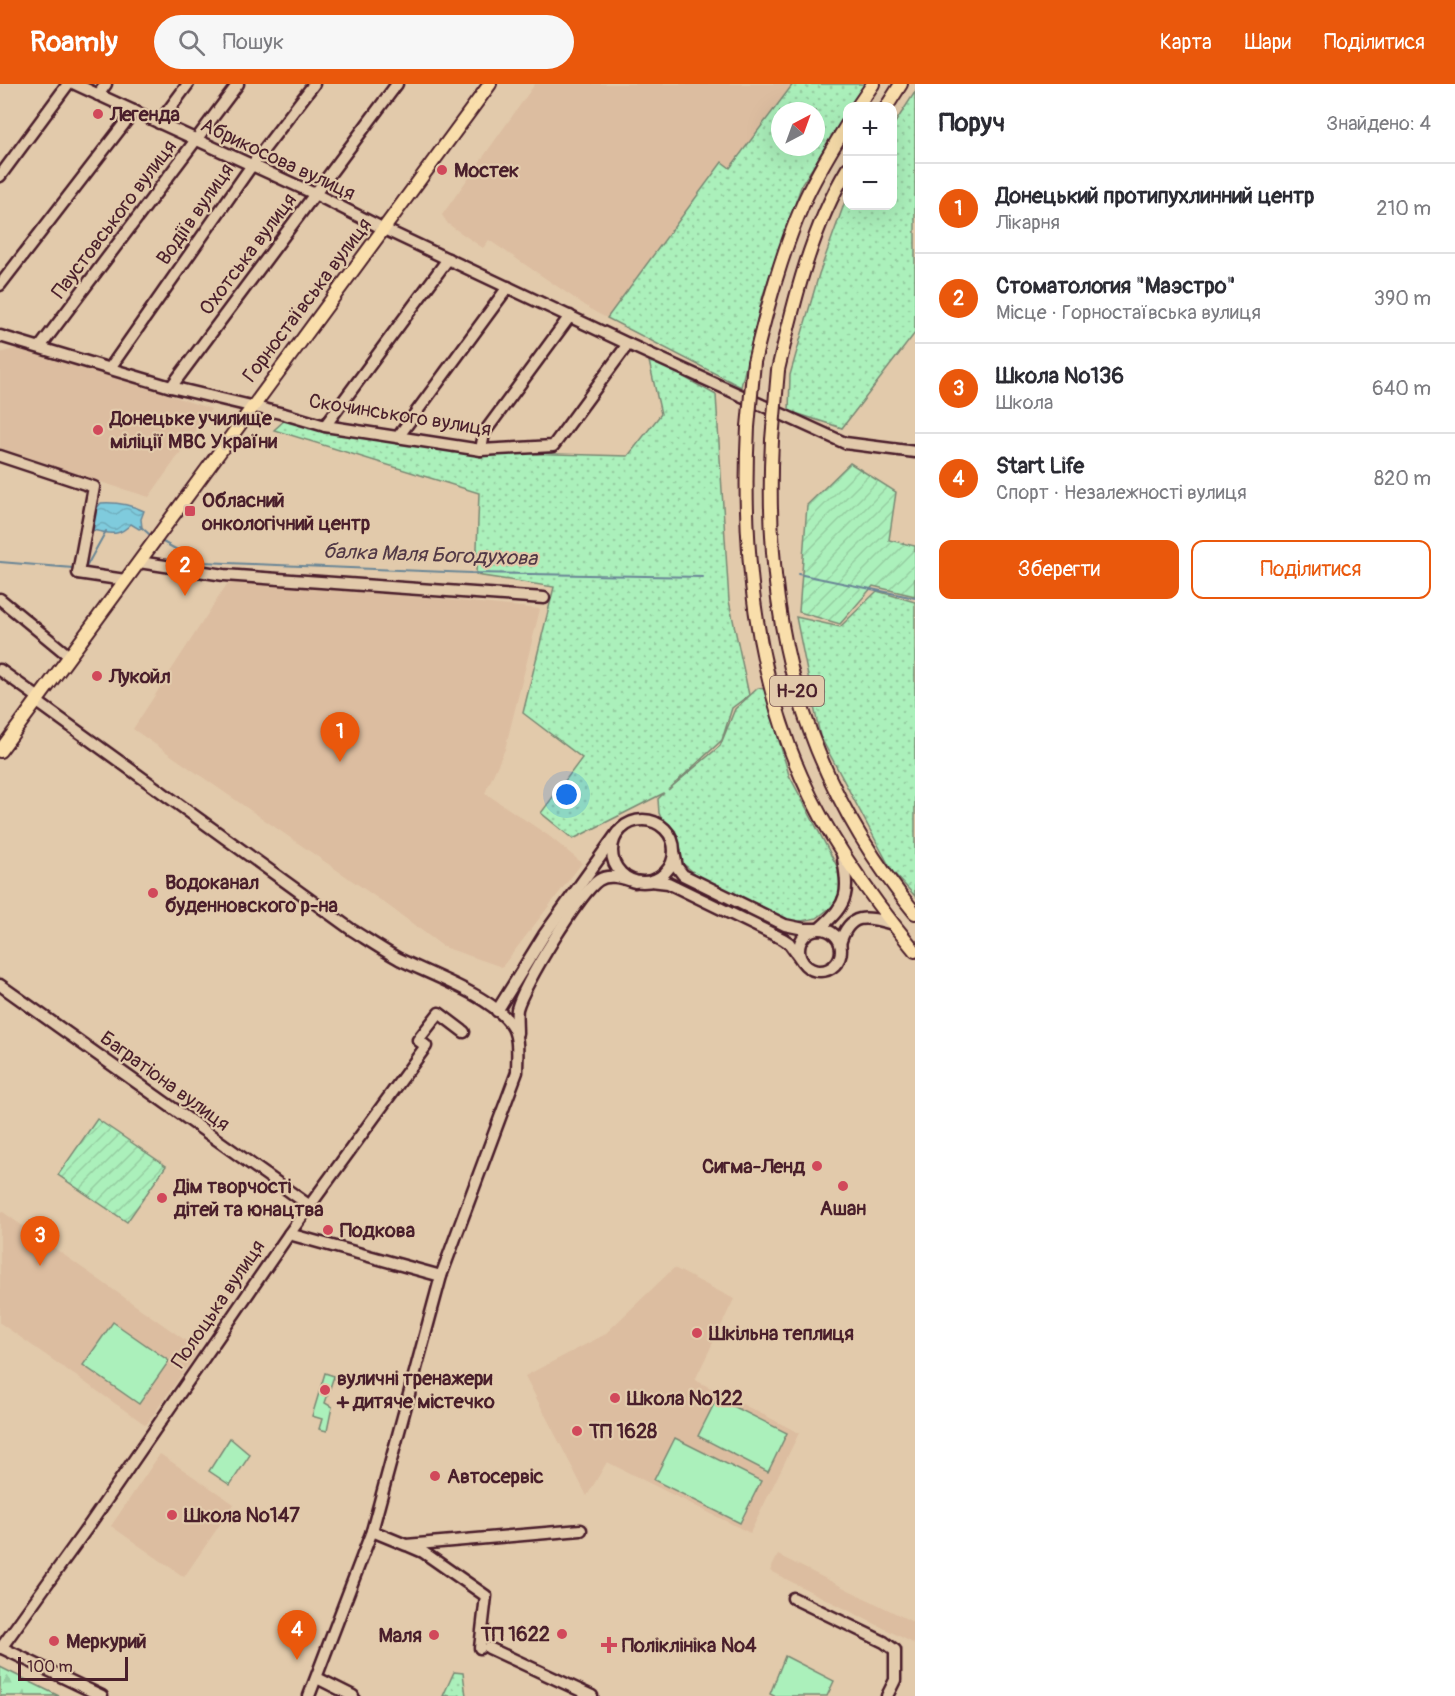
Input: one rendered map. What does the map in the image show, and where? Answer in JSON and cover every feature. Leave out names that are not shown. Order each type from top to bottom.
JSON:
[{"type":"main road","name":"Горностаївська вулиця","points":[[69,656],[490,84]]},
{"type":"main road","points":[[861,102],[873,84]]},
{"type":"main road","points":[[889,102],[902,84]]},
{"type":"main road","name":"Н-20","points":[[843,131],[804,202],[770,297],[754,362],[745,480],[746,524],[756,617],[764,658],[790,749],[802,777],[842,850],[867,890],[915,951]]},
{"type":"main road","name":"Н-20","points":[[843,178],[825,213],[812,248],[794,304],[778,369],[770,495],[774,572],[779,612],[799,699],[813,742],[833,786],[862,838],[915,913]]},
{"type":"main road","points":[[0,752],[69,656]]},
{"type":"street","points":[[0,176],[68,84]]},
{"type":"street","name":"Абрикосова вулиця","points":[[75,84],[315,194],[628,344],[844,443],[915,452]]},
{"type":"street","points":[[98,95],[106,84]]},
{"type":"street","name":"Паустовського вулиця","points":[[159,123],[188,84]]},
{"type":"street","name":"Паустовського вулиця","points":[[40,347],[238,84]]},
{"type":"street","name":"Водіїв вулиця","points":[[110,368],[252,165],[314,84]]},
{"type":"street","name":"Охотська вулиця","points":[[171,387],[397,84]]},
{"type":"street","points":[[0,285],[134,111]]},
{"type":"street","points":[[325,426],[448,259]]},
{"type":"street","points":[[398,437],[508,287]]},
{"type":"street","points":[[481,450],[484,433],[570,316]]},
{"type":"street","name":"Скочинського вулиця","points":[[0,336],[171,387],[325,426],[481,450],[553,446],[628,344]]},
{"type":"street","points":[[0,456],[94,486],[78,573],[125,580]]},
{"type":"street","points":[[139,562],[224,575],[544,598]]},
{"type":"street","points":[[0,599],[69,656]]},
{"type":"street","points":[[0,670],[352,930],[398,958],[456,986],[496,1011],[511,1024],[518,1045]]},
{"type":"street","points":[[496,1011],[543,935],[618,832],[635,820],[646,820],[665,829],[671,838],[677,867],[683,875],[785,926],[819,929],[832,933],[840,944]]},
{"type":"street","points":[[618,832],[611,852],[613,862],[618,871],[635,882]]},
{"type":"street","points":[[802,961],[799,953],[801,939],[806,934],[819,929],[836,914],[843,904],[847,881],[842,850]]},
{"type":"street","points":[[651,881],[664,874],[670,867],[674,852]]},
{"type":"street","points":[[309,1696],[372,1530],[441,1276],[517,1072],[517,1010],[537,967],[587,892],[599,880],[609,876],[635,882],[668,883],[783,939],[811,970],[818,972],[831,968],[840,958],[843,934],[858,919],[873,918],[893,924]]},
{"type":"street","name":"Багратіона вулиця","points":[[0,985],[310,1206]]},
{"type":"street","name":"Полоцька вулиця","points":[[1,1647],[90,1524],[289,1234],[426,1046],[418,1040],[439,1013],[464,1032]]},
{"type":"street","points":[[289,1234],[441,1276]]},
{"type":"street","points":[[372,1530],[423,1552],[486,1596],[485,1648],[592,1696]]},
{"type":"street","points":[[406,1545],[581,1530]]},
{"type":"street","points":[[793,1598],[884,1642],[895,1650],[895,1680],[887,1696]]},
{"type":"street","points":[[1,1647],[102,1696]]},
{"type":"street","points":[[316,1678],[352,1696]]},
{"type":"shaded area","points":[[535,84],[793,84],[780,102],[771,102],[771,113],[730,168],[722,162],[607,318],[489,240],[483,248],[448,224],[442,215]]},
{"type":"shaded area","name":"Донецьке училище міліції МВС України","points":[[24,346],[211,409],[149,497],[0,451],[0,353]]},
{"type":"shaded area","points":[[231,578],[540,609],[505,749],[485,793],[549,836],[582,863],[502,967],[444,947],[386,904],[133,729]]},
{"type":"shaded area","points":[[0,1210],[199,1350],[146,1425],[0,1323]]},
{"type":"shaded area","points":[[674,1268],[734,1299],[695,1380],[799,1433],[750,1533],[607,1462],[587,1496],[525,1376],[604,1335]]},
{"type":"shaded area","name":"Школа №147","points":[[160,1454],[234,1504],[184,1577],[111,1526]]},
{"type":"shaded area","points":[[778,1555],[915,1623],[915,1644],[770,1571]]},
{"type":"green space","points":[[793,84],[867,84],[855,102],[843,102],[843,120],[825,148],[825,102],[780,102]]},
{"type":"green space","points":[[915,92],[915,333],[842,428],[789,411],[790,375],[819,274],[843,207],[843,210],[897,210],[897,120]]},
{"type":"green space","points":[[771,113],[771,156],[820,156],[802,184],[763,295],[741,387],[607,318],[722,162],[730,168]]},
{"type":"green space","points":[[648,357],[716,395],[729,601],[749,695],[732,708],[722,740],[668,790],[720,746],[735,709],[758,688],[764,689],[789,775],[841,874],[840,900],[817,918],[791,923],[717,892],[680,861],[659,813],[658,799],[664,793],[573,839],[541,813],[582,758],[523,713],[554,587],[476,575],[479,493],[274,430],[286,419],[479,452],[628,456],[661,414]]},
{"type":"green space","points":[[850,463],[896,492],[889,540],[915,546],[915,596],[873,586],[840,624],[799,612],[807,505]]},
{"type":"green space","points":[[877,591],[915,602],[915,896],[892,871],[820,736],[796,617],[840,627]]},
{"type":"green space","points":[[97,1119],[166,1166],[127,1222],[58,1175]]},
{"type":"green space","points":[[113,1322],[169,1361],[139,1404],[83,1365]]},
{"type":"green space","name":"вуличні тренажери + дитяче містечко","points":[[325,1373],[334,1376],[325,1403],[332,1407],[327,1431],[319,1429],[322,1419],[312,1416]]},
{"type":"green space","points":[[717,1398],[787,1433],[768,1472],[698,1436]]},
{"type":"green space","points":[[230,1438],[250,1455],[230,1485],[209,1471]]},
{"type":"green space","points":[[675,1438],[761,1481],[740,1523],[654,1480]]},
{"type":"green space","points":[[785,1656],[834,1681],[827,1696],[774,1696],[770,1694]]},
{"type":"green space","points":[[0,1667],[59,1696],[0,1696]]},
{"type":"green space","points":[[454,1672],[463,1673],[466,1696],[443,1696]]},
{"type":"water","points":[[101,503],[123,504],[144,511],[141,519],[142,528],[139,529],[131,524],[118,533],[92,530],[93,512]]},
{"type":"waterway","name":"балка Маля Богодухова","points":[[140,526],[149,534]]},
{"type":"waterway","name":"балка Маля Богодухова","points":[[85,569],[106,531]]},
{"type":"waterway","name":"балка Маля Богодухова","points":[[161,541],[203,562],[471,573],[703,577]]},
{"type":"waterway","name":"балка Маля Богодухова","points":[[0,562],[73,568]]},
{"type":"waterway","name":"балка Маля Богодухова","points":[[798,574],[915,598]]},
{"type":"place","name":"Легенда","points":[[98,114]]},
{"type":"place","name":"Мостек","points":[[442,170]]},
{"type":"place","name":"Донецьке училище міліції МВС України","points":[[98,430]]},
{"type":"place","name":"Обласний онкологічний центр","points":[[190,511]]},
{"type":"place","name":"Стоматология \"Маэстро\"","points":[[185,596]]},
{"type":"place","name":"Лукойл","points":[[97,676]]},
{"type":"place","name":"Донецький протипухлинний центр","points":[[340,762]]},
{"type":"place","name":"Водоканал буденновского р-на","points":[[153,893]]},
{"type":"place","name":"Сигма-Ленд","points":[[817,1166]]},
{"type":"place","name":"Ашан","points":[[843,1186]]},
{"type":"place","name":"Дім творчості дітей та юнацтва","points":[[162,1198]]},
{"type":"place","name":"Подкова","points":[[328,1230]]},
{"type":"place","name":"Школа №136","points":[[40,1266]]},
{"type":"place","name":"Шкільна теплиця","points":[[697,1333]]},
{"type":"place","name":"вуличні тренажери + дитяче містечко","points":[[325,1390]]},
{"type":"place","name":"Школа №122","points":[[615,1398]]},
{"type":"place","name":"ТП 1628","points":[[577,1431]]},
{"type":"place","name":"Автосервіс","points":[[435,1476]]},
{"type":"place","name":"Школа №147","points":[[172,1515]]},
{"type":"place","name":"ТП 1622","points":[[562,1634]]},
{"type":"place","name":"Маля","points":[[434,1635]]},
{"type":"place","name":"Меркурий","points":[[54,1641]]},
{"type":"place","name":"Поліклініка №4","points":[[609,1645]]},
{"type":"place","name":"Start Life","points":[[297,1660]]}]
